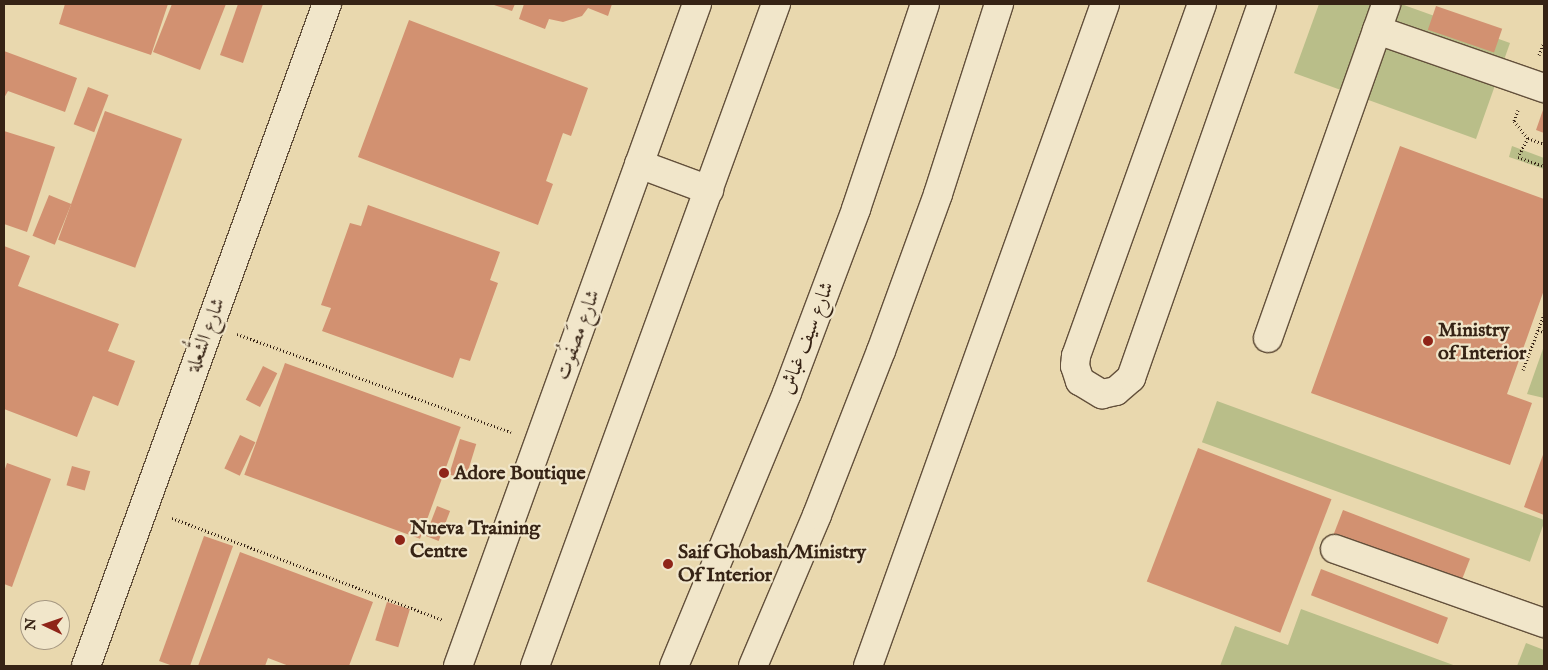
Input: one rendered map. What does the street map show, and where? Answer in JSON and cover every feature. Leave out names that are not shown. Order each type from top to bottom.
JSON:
[{"type":"street","name":"شارع الشُّعلة","points":[[86,666],[327,4]]},
{"type":"street","name":"شارع مَصفُوت","points":[[458,666],[697,4]]},
{"type":"street","points":[[535,666],[776,4]]},
{"type":"street","name":"شارع سيف غباش","points":[[674,666],[787,392],[859,200],[925,4]]},
{"type":"street","points":[[753,666],[821,506],[881,351],[938,194],[999,4]]},
{"type":"street","points":[[868,666],[1105,4]]},
{"type":"street","points":[[1202,4],[1076,356],[1075,366],[1080,382],[1102,394],[1116,391],[1131,378],[1262,4]]},
{"type":"street","points":[[1268,338],[1386,4]]},
{"type":"street","points":[[1377,30],[1544,88]]},
{"type":"street","points":[[639,164],[709,190]]},
{"type":"street","points":[[1335,549],[1544,623]]},
{"type":"path","points":[[1528,138],[1518,157],[1544,166]]},
{"type":"path","points":[[1524,370],[1544,314]]},
{"type":"path","points":[[210,325],[539,442]]},
{"type":"path","points":[[1538,330],[1544,332]]},
{"type":"path","points":[[144,508],[471,630]]},
{"type":"green space","points":[[1319,4],[1401,4],[1510,43],[1476,139],[1294,73]]},
{"type":"green space","points":[[1512,146],[1544,158],[1544,169],[1509,157]]},
{"type":"green space","points":[[1544,346],[1544,398],[1527,394]]},
{"type":"green space","points":[[1217,401],[1544,520],[1530,562],[1202,442]]},
{"type":"green space","points":[[1301,609],[1456,666],[1220,666],[1235,626],[1288,645]]},
{"type":"green space","points":[[1526,643],[1544,650],[1544,666],[1517,666]]},
{"type":"building","points":[[65,4],[168,4],[151,55],[59,24]]},
{"type":"building","points":[[172,4],[226,4],[200,70],[153,52]]},
{"type":"building","points":[[238,4],[263,4],[243,63],[220,55]]},
{"type":"building","points":[[491,4],[515,4],[512,11]]},
{"type":"building","points":[[524,4],[612,4],[608,16],[588,8],[582,16],[563,22],[549,19],[545,29],[519,19]]},
{"type":"building","points":[[1436,6],[1502,29],[1494,52],[1428,30]]},
{"type":"building","points":[[409,20],[588,88],[571,136],[563,133],[546,181],[553,184],[538,225],[358,157]]},
{"type":"building","points":[[4,51],[77,78],[65,112],[8,91],[4,98]]},
{"type":"building","points":[[88,87],[109,95],[94,132],[74,124]]},
{"type":"building","points":[[1544,107],[1544,133],[1536,130]]},
{"type":"building","points":[[105,111],[182,139],[135,268],[58,240]]},
{"type":"building","points":[[4,131],[55,147],[27,232],[4,224]]},
{"type":"building","name":"Ministry of Interior","points":[[1400,146],[1544,199],[1544,290],[1507,394],[1532,403],[1510,465],[1311,393]]},
{"type":"building","points":[[49,195],[71,204],[55,245],[33,236]]},
{"type":"building","points":[[368,205],[500,252],[490,280],[498,283],[470,361],[460,358],[453,378],[322,331],[331,308],[321,305],[350,223],[361,226]]},
{"type":"building","points":[[4,246],[30,256],[18,286],[119,324],[108,351],[135,361],[118,406],[93,396],[77,437],[4,409]]},
{"type":"building","points":[[285,363],[461,427],[420,539],[244,475]]},
{"type":"building","points":[[263,366],[277,373],[260,407],[246,400]]},
{"type":"building","points":[[240,435],[255,442],[240,476],[224,469]]},
{"type":"building","points":[[460,439],[476,444],[465,479],[449,474]]},
{"type":"building","points":[[1198,448],[1332,499],[1280,633],[1147,582]]},
{"type":"building","points":[[1544,452],[1544,515],[1524,507]]},
{"type":"building","points":[[7,463],[51,479],[12,587],[4,584],[4,472]]},
{"type":"building","points":[[72,466],[90,471],[85,490],[66,485]]},
{"type":"building","points":[[437,506],[450,511],[439,541],[426,536]]},
{"type":"building","points":[[1343,510],[1470,559],[1460,586],[1333,537]]},
{"type":"building","points":[[204,536],[233,546],[190,666],[173,666],[159,661]]},
{"type":"building","points":[[240,552],[373,602],[349,666],[289,666],[268,658],[265,666],[198,666]]},
{"type":"building","points":[[1321,569],[1448,618],[1438,644],[1311,595]]},
{"type":"building","points":[[387,602],[410,609],[398,647],[375,640]]},
{"type":"place","name":"Ministry of Interior","points":[[1428,341]]},
{"type":"place","name":"Adore Boutique","points":[[444,473]]},
{"type":"place","name":"Nueva Training Centre","points":[[400,540]]},
{"type":"place","name":"Saif Ghobash/Ministry Of Interior","points":[[668,564]]}]
